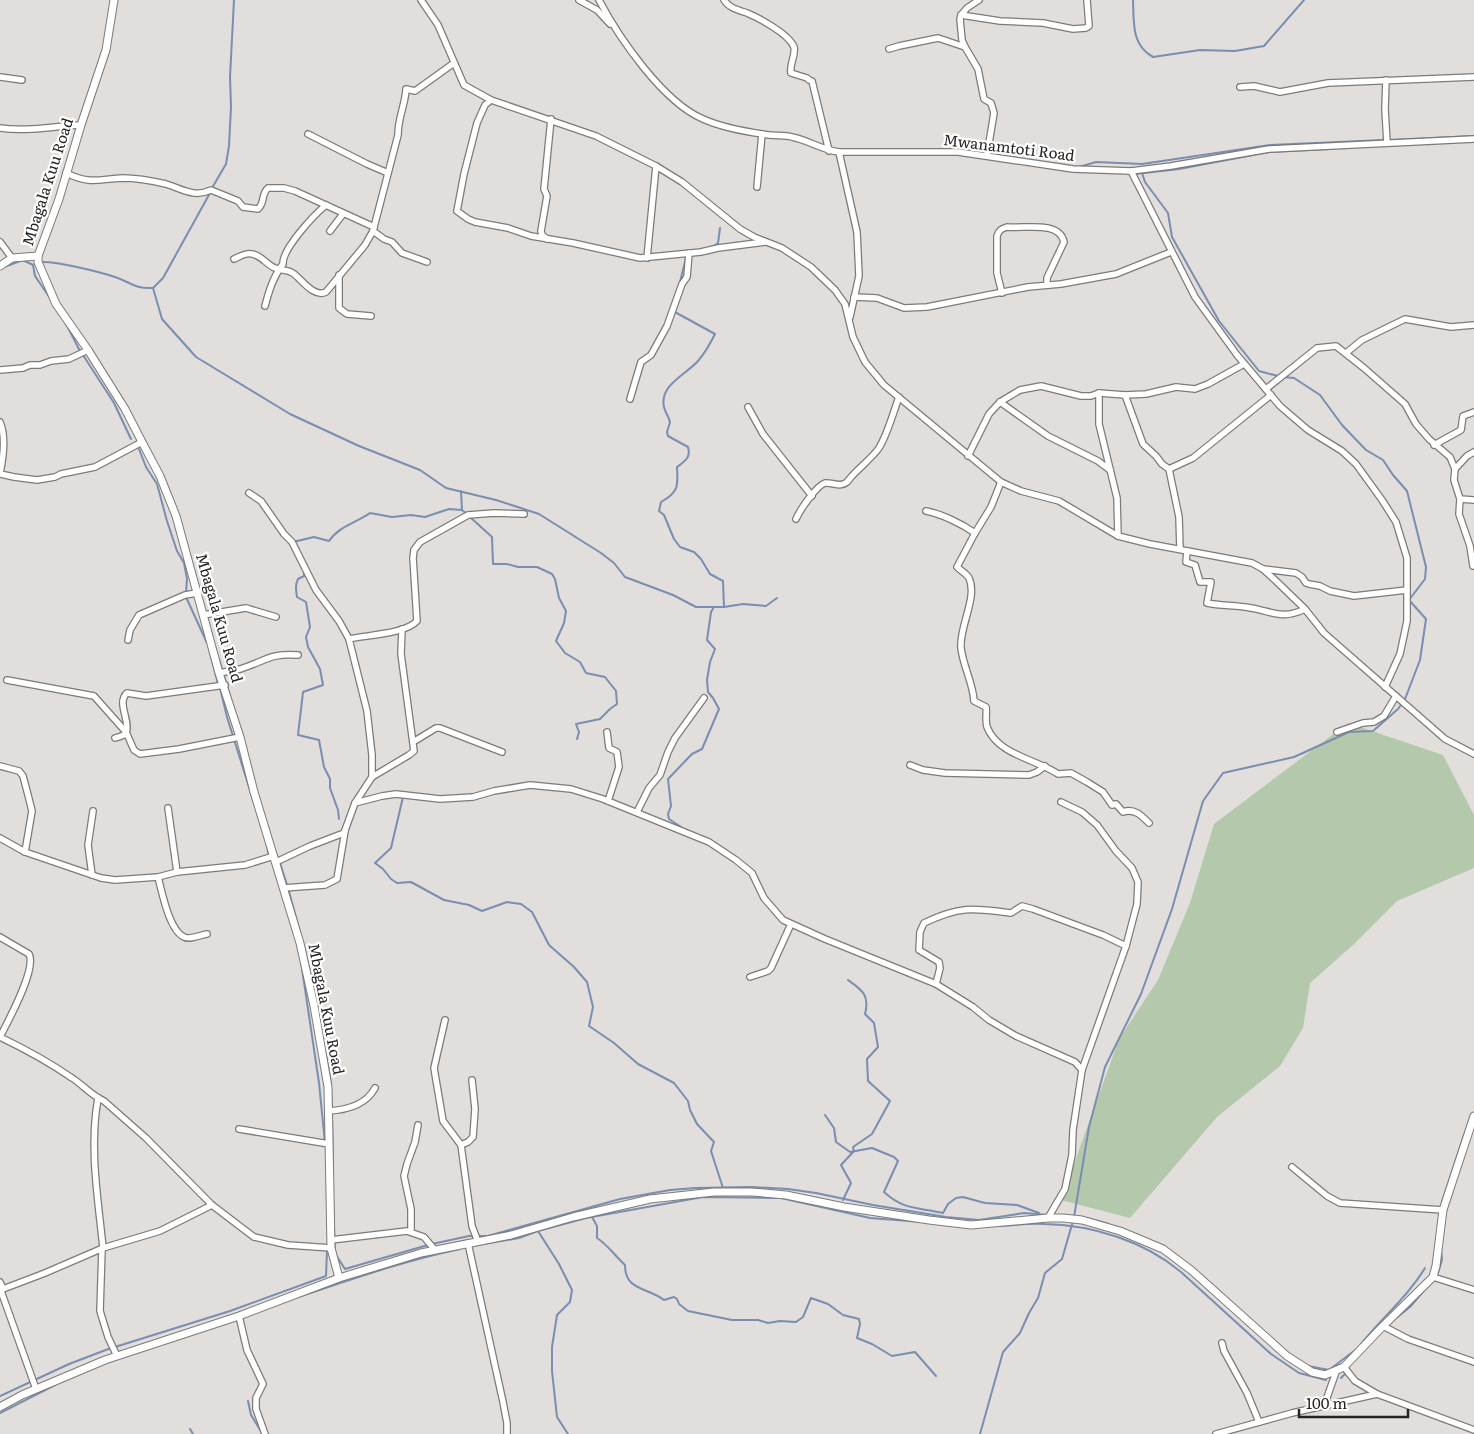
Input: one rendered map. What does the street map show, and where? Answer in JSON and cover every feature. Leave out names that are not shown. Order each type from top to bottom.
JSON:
[{"type":"street","name":"Mbagala Kuu Road","points":[[114,0],[106,50],[59,199],[38,256],[39,267],[51,295],[125,410],[160,476],[176,516],[254,792],[300,943],[316,1017],[326,1078],[330,1144],[331,1248],[339,1278]]},
{"type":"street","points":[[420,0],[438,25],[464,85],[491,100],[596,136],[656,166],[682,182],[740,229],[782,248],[803,262],[835,290],[845,304],[853,337],[865,362],[884,385],[1001,482],[1022,491],[1059,502],[1118,536],[1252,563],[1263,569],[1305,609],[1324,633],[1406,706],[1445,740],[1474,754]]},
{"type":"street","points":[[579,0],[597,10],[621,37]]},
{"type":"street","name":"Mwanamtoti Road","points":[[599,0],[621,37],[652,76],[688,112],[703,120],[734,129],[792,137],[828,151],[958,152],[1073,169],[1131,171],[1269,148],[1474,140]]},
{"type":"street","points":[[724,0],[732,8],[766,23],[792,43],[794,51],[791,74],[812,81],[828,151]]},
{"type":"street","points":[[979,0],[967,8],[961,15],[962,40],[978,69],[984,99],[991,103],[994,113],[987,155]]},
{"type":"street","points":[[961,15],[1000,21],[1026,21],[1073,28],[1086,28],[1089,26],[1087,0]]},
{"type":"street","points":[[889,50],[899,46],[938,38],[965,47]]},
{"type":"street","points":[[234,259],[253,254],[276,268],[294,274],[320,293],[326,292],[365,245],[374,229],[398,135],[398,120],[406,100],[406,89],[415,91],[454,63]]},
{"type":"street","points":[[1240,87],[1254,86],[1280,92],[1328,82],[1474,77]]},
{"type":"street","points":[[0,78],[22,80]]},
{"type":"street","points":[[1386,80],[1387,143]]},
{"type":"street","points":[[491,100],[486,105],[477,123],[464,174],[457,211],[468,219],[508,228],[522,234],[573,243],[631,257],[647,258],[767,242]]},
{"type":"street","points":[[547,239],[542,236],[541,231],[547,196],[544,189],[551,119]]},
{"type":"street","points":[[0,128],[35,129],[81,125]]},
{"type":"street","points":[[308,134],[367,164],[388,172]]},
{"type":"street","points":[[757,187],[762,134]]},
{"type":"street","points":[[839,152],[857,232],[859,276],[849,321]]},
{"type":"street","points":[[647,258],[656,166]]},
{"type":"street","points":[[1131,171],[1195,297],[1244,364],[1280,406],[1298,422],[1342,451],[1356,464],[1396,522],[1406,558],[1408,621],[1400,654],[1385,687]]},
{"type":"street","points":[[66,173],[94,182],[120,178],[137,179],[166,184],[194,194],[202,194],[211,190],[238,200],[243,207],[251,209],[260,208],[264,191],[270,188],[284,188],[295,191],[374,229],[384,239],[392,242],[402,253],[427,262]]},
{"type":"street","points":[[265,306],[271,285],[284,264],[283,259],[296,238],[316,213],[326,206]]},
{"type":"street","points":[[330,231],[343,214]]},
{"type":"street","points":[[1002,293],[997,273],[997,236],[998,232],[1007,227],[1047,228],[1057,231],[1063,236],[1064,242],[1047,278],[1048,285]]},
{"type":"street","points":[[0,242],[12,258]]},
{"type":"street","points":[[854,297],[876,298],[904,308],[916,308],[1002,293],[1028,286],[1048,285],[1116,274],[1172,252]]},
{"type":"street","points":[[630,399],[641,362],[651,355],[668,326],[682,284],[687,277],[688,253]]},
{"type":"street","points":[[0,266],[12,258],[38,256]]},
{"type":"street","points":[[339,275],[339,308],[347,314],[371,316]]},
{"type":"street","points":[[1346,353],[1362,340],[1405,319],[1451,327],[1474,325]]},
{"type":"street","points":[[1266,389],[1317,348],[1336,346],[1346,353],[1405,404],[1416,424],[1434,445],[1442,449],[1450,457],[1455,469],[1454,480],[1460,499],[1458,514],[1470,546],[1474,566]]},
{"type":"street","points":[[0,370],[23,368],[30,364],[40,365],[69,359],[88,350]]},
{"type":"street","points":[[968,456],[990,414],[1000,402],[1020,390],[1041,386],[1081,396],[1090,396],[1099,393],[1146,394],[1176,387],[1195,389],[1244,364]]},
{"type":"street","points":[[1099,393],[1099,424],[1117,498],[1118,536]]},
{"type":"street","points":[[1125,395],[1143,444],[1169,469],[1186,562],[1195,565],[1200,582],[1211,582],[1207,603],[1252,608],[1281,615],[1294,614],[1305,609]]},
{"type":"street","points":[[1169,469],[1193,458],[1271,395]]},
{"type":"street","points":[[796,519],[818,487],[828,483],[840,485],[846,483],[864,465],[879,447],[899,397]]},
{"type":"street","points":[[1000,402],[1048,436],[1098,461],[1110,470]]},
{"type":"street","points":[[748,407],[763,434],[812,496]]},
{"type":"street","points":[[1434,445],[1461,430],[1463,416],[1474,412]]},
{"type":"street","points":[[0,422],[3,429],[3,439],[0,473],[14,477],[37,480],[95,467],[142,442]]},
{"type":"street","points":[[1455,469],[1467,456],[1474,452]]},
{"type":"street","points":[[1001,482],[991,507],[966,548],[957,568],[968,577],[971,590],[961,649],[973,688],[974,701],[986,707],[986,726],[993,737],[1001,744],[1021,757],[1045,766],[1058,774],[1068,773],[1078,777],[1103,792],[1112,804],[1116,804],[1123,812],[1133,810],[1149,823]]},
{"type":"street","points":[[249,493],[261,501],[284,534],[292,542],[316,590],[339,621],[349,639],[367,711],[372,755],[372,777]]},
{"type":"street","points":[[1460,499],[1474,500]]},
{"type":"street","points":[[926,510],[966,526],[975,533]]},
{"type":"street","points":[[349,639],[402,629],[413,625],[418,619],[413,558],[414,550],[420,542],[468,515],[494,513],[524,514]]},
{"type":"street","points":[[1263,569],[1296,573],[1309,584],[1354,596],[1407,590]]},
{"type":"street","points":[[128,640],[130,630],[139,615],[186,595],[197,593]]},
{"type":"street","points":[[203,615],[246,608],[276,617]]},
{"type":"street","points":[[284,888],[325,885],[337,879],[345,831],[355,803],[372,777],[412,754],[414,748],[401,654],[402,629]]},
{"type":"street","points":[[220,673],[242,668],[272,656],[282,654],[298,655]]},
{"type":"street","points":[[7,680],[94,696],[126,732],[134,750],[140,754],[179,749],[240,737]]},
{"type":"street","points":[[126,732],[123,710],[124,698],[127,693],[146,696],[224,685]]},
{"type":"street","points":[[637,812],[649,788],[660,775],[675,738],[704,698]]},
{"type":"street","points":[[1337,732],[1363,723],[1374,722],[1384,716],[1398,698]]},
{"type":"street","points":[[413,742],[436,728],[440,728],[502,752]]},
{"type":"street","points":[[115,738],[124,735],[126,732]]},
{"type":"street","points":[[607,732],[609,748],[618,752],[620,761],[620,767],[608,801]]},
{"type":"street","points":[[910,765],[923,770],[945,773],[1030,775],[1034,775],[1045,766]]},
{"type":"street","points":[[0,766],[19,771],[23,776],[32,811],[26,852]]},
{"type":"street","points":[[355,803],[396,794],[440,799],[473,797],[494,791],[530,785],[571,789],[608,801],[709,842],[736,860],[752,873],[764,898],[776,914],[791,924],[825,940],[936,984],[1016,1036],[1075,1062],[1082,1070]]},
{"type":"street","points":[[1048,1218],[1065,1189],[1072,1155],[1073,1130],[1082,1070],[1126,946],[1137,904],[1138,882],[1136,875],[1098,825],[1082,812],[1061,802]]},
{"type":"street","points":[[168,808],[177,872]]},
{"type":"street","points":[[92,875],[88,845],[93,811]]},
{"type":"street","points":[[0,838],[26,852],[92,875],[115,880],[158,877],[177,872],[245,865],[275,859],[342,834],[345,831]]},
{"type":"street","points":[[158,877],[172,922],[183,937],[207,934]]},
{"type":"street","points":[[936,984],[940,968],[939,962],[919,950],[920,932],[924,923],[958,910],[978,909],[1011,914],[1022,906],[1033,908],[1103,934],[1126,946]]},
{"type":"street","points":[[750,977],[768,971],[771,968],[791,924]]},
{"type":"street","points":[[0,937],[29,954],[31,960],[26,982],[14,1012],[0,1037],[50,1063],[104,1101],[140,1132],[212,1205],[260,1240],[288,1245],[331,1248]]},
{"type":"street","points":[[445,1020],[434,1068],[444,1121],[462,1145],[472,1226],[478,1242]]},
{"type":"street","points":[[462,1145],[473,1137],[475,1109],[472,1080]]},
{"type":"street","points":[[328,1111],[364,1102],[370,1097],[375,1088]]},
{"type":"street","points":[[98,1098],[94,1116],[93,1160],[103,1248],[100,1311],[108,1337],[117,1356]]},
{"type":"street","points":[[0,1407],[36,1389],[117,1356],[239,1316],[339,1278],[435,1250],[511,1235],[573,1217],[650,1199],[714,1192],[786,1194],[844,1207],[971,1225],[1063,1218],[1082,1220],[1120,1231],[1163,1249],[1191,1270],[1286,1356],[1301,1366],[1318,1374],[1325,1375],[1336,1372],[1344,1367],[1433,1277],[1443,1210],[1474,1116]]},
{"type":"street","points":[[411,1232],[411,1209],[404,1176],[406,1164],[415,1142],[418,1125]]},
{"type":"street","points":[[238,1129],[330,1144]]},
{"type":"street","points":[[1292,1167],[1327,1196],[1340,1203],[1443,1210]]},
{"type":"street","points":[[1,1291],[103,1248],[160,1231],[212,1205]]},
{"type":"street","points":[[331,1240],[407,1231],[424,1237],[435,1250]]},
{"type":"street","points":[[468,1243],[503,1402],[507,1434]]},
{"type":"street","points":[[1433,1277],[1474,1290]]},
{"type":"street","points":[[0,1282],[1,1291],[36,1389]]},
{"type":"street","points":[[239,1316],[247,1350],[262,1384],[256,1398],[256,1409],[265,1434]]},
{"type":"street","points":[[1383,1326],[1408,1339],[1474,1362]]},
{"type":"street","points":[[1222,1343],[1224,1351],[1247,1393],[1258,1422]]},
{"type":"street","points":[[1344,1367],[1356,1381],[1377,1394],[1474,1430]]},
{"type":"street","points":[[1324,1406],[1336,1372]]},
{"type":"street","points":[[1216,1434],[1258,1422],[1377,1394]]},
{"type":"green space","points":[[1348,723],[1443,755],[1474,815],[1474,868],[1397,901],[1353,945],[1310,983],[1303,1028],[1280,1066],[1217,1117],[1130,1218],[1061,1200],[1119,1039],[1158,980],[1190,903],[1214,824]]},
{"type":"waterway","points":[[212,188],[226,164],[229,146],[234,0]]},
{"type":"waterway","points":[[1133,0],[1134,25],[1137,39],[1146,52],[1153,57],[1200,50],[1235,51],[1264,46],[1304,0]]},
{"type":"waterway","points":[[1389,140],[1474,136]]},
{"type":"waterway","points":[[1079,167],[1096,162],[1142,164],[1270,145],[1384,140]]},
{"type":"waterway","points":[[1459,142],[1474,142]]},
{"type":"waterway","points":[[1135,174],[1179,169],[1269,152],[1329,149]]},
{"type":"waterway","points":[[1142,173],[1145,182],[1168,213],[1172,237],[1219,321],[1259,371],[1278,376]]},
{"type":"waterway","points":[[210,193],[163,278],[153,288],[162,319],[196,357],[290,414],[359,446],[420,470],[446,488],[496,500],[539,514],[601,553],[614,563],[625,577],[673,595],[696,607],[724,607],[743,604],[766,606],[777,598]]},
{"type":"waterway","points":[[713,247],[718,243],[720,228]]},
{"type":"waterway","points":[[680,282],[686,258]]},
{"type":"waterway","points":[[4,267],[23,260],[33,265],[35,276],[52,301]]},
{"type":"waterway","points":[[41,262],[57,263],[89,270],[115,277],[137,286],[152,288]]},
{"type":"waterway","points":[[673,311],[715,334],[698,361],[675,381],[666,392],[664,407],[670,422],[667,432],[668,436],[688,447],[689,454],[685,461],[677,467],[676,488],[671,495],[661,502],[659,511],[664,515],[674,539],[680,547],[694,552],[701,559],[710,574],[723,581],[724,607]]},
{"type":"waterway","points":[[65,322],[80,351]]},
{"type":"waterway","points":[[83,355],[114,403],[131,439]]},
{"type":"waterway","points":[[1074,1217],[1089,1127],[1105,1067],[1141,994],[1172,909],[1203,801],[1223,773],[1294,757],[1349,732],[1373,731],[1398,709],[1405,699],[1420,660],[1426,619],[1409,600],[1425,579],[1426,567],[1407,491],[1383,460],[1366,450],[1342,425],[1320,395],[1294,378],[1283,377]]},
{"type":"waterway","points":[[139,449],[146,467],[157,484],[177,551],[184,563],[187,579],[186,593]]},
{"type":"waterway","points":[[461,491],[462,510],[467,514]]},
{"type":"waterway","points":[[293,542],[314,537],[329,541],[343,528],[370,513],[392,517],[411,515],[425,517],[449,509],[462,510]]},
{"type":"waterway","points":[[470,517],[492,537],[493,564],[537,567],[552,574],[559,598],[566,611],[564,623],[556,641],[565,653],[580,662],[586,673],[605,677],[616,691],[617,704],[600,719],[576,724],[579,732],[577,739]]},
{"type":"waterway","points":[[304,572],[304,576],[298,579],[296,583],[297,597],[306,602],[310,627],[306,637],[308,647],[320,669],[323,685],[303,692],[298,735],[319,740],[324,767],[330,779],[330,788],[338,810],[339,819]]},
{"type":"waterway","points":[[186,597],[207,643]]},
{"type":"waterway","points":[[681,827],[669,819],[668,814],[671,806],[668,779],[692,754],[702,749],[719,709],[708,692],[707,680],[710,662],[715,649],[707,640],[711,612],[714,607]]},
{"type":"waterway","points":[[210,652],[218,684]]},
{"type":"waterway","points":[[219,659],[230,696]]},
{"type":"waterway","points":[[220,688],[227,717],[254,803]]},
{"type":"waterway","points":[[403,797],[391,848],[375,863],[397,883],[411,882],[444,900],[469,905],[482,911],[507,902],[521,904],[532,912],[549,945],[574,967],[587,982],[593,1007],[589,1026],[614,1043],[638,1064],[674,1083],[688,1101],[697,1124],[714,1142],[711,1151],[723,1188]]},
{"type":"waterway","points":[[266,841],[269,856]]},
{"type":"waterway","points":[[280,863],[300,932]]},
{"type":"waterway","points":[[307,959],[311,976]]},
{"type":"waterway","points":[[301,962],[319,1083],[325,1143]]},
{"type":"waterway","points":[[843,1200],[851,1183],[841,1165],[854,1151],[853,1147],[872,1134],[890,1101],[868,1081],[867,1059],[878,1047],[874,1023],[865,1014],[866,998],[864,994],[848,980]]},
{"type":"waterway","points":[[326,1054],[331,1084]]},
{"type":"waterway","points":[[331,1093],[332,1109]]},
{"type":"waterway","points":[[332,1113],[333,1164]]},
{"type":"waterway","points":[[825,1115],[834,1128],[836,1142],[850,1152],[872,1148],[894,1157],[898,1161],[884,1192],[905,1205],[943,1213],[948,1204],[956,1198],[963,1197],[985,1203],[1017,1205],[1039,1213]]},
{"type":"waterway","points":[[1442,1202],[1464,1135]]},
{"type":"waterway","points":[[432,1244],[469,1236],[488,1236],[620,1199],[670,1190],[696,1188],[751,1187],[788,1189],[946,1217],[979,1220],[1024,1213],[1047,1215]]},
{"type":"waterway","points":[[472,1246],[519,1238],[586,1218],[703,1197],[781,1198],[870,1218],[922,1222]]},
{"type":"waterway","points":[[333,1203],[335,1251]]},
{"type":"waterway","points":[[327,1210],[328,1232]]},
{"type":"waterway","points":[[592,1217],[597,1226],[597,1238],[625,1265],[629,1280],[638,1287],[664,1300],[674,1297],[688,1311],[732,1320],[758,1320],[768,1323],[780,1321],[796,1322],[803,1317],[811,1298],[828,1304],[843,1315],[859,1319],[860,1324],[857,1338],[872,1344],[892,1356],[915,1352],[936,1376]]},
{"type":"waterway","points":[[1087,1218],[1109,1224]]},
{"type":"waterway","points":[[980,1434],[1003,1352],[1020,1333],[1038,1298],[1045,1273],[1062,1259],[1073,1221]]},
{"type":"waterway","points":[[994,1226],[1062,1225],[1099,1231],[1134,1243],[1181,1272],[1271,1354],[1299,1373],[1326,1380]]},
{"type":"waterway","points":[[538,1231],[559,1264],[572,1290],[570,1302],[557,1315],[552,1347],[552,1371],[557,1417],[568,1434]]},
{"type":"waterway","points":[[336,1255],[345,1269],[428,1245]]},
{"type":"waterway","points":[[295,1298],[397,1265],[460,1249]]},
{"type":"waterway","points":[[1438,1273],[1442,1260],[1441,1249]]},
{"type":"waterway","points":[[115,1347],[230,1311],[326,1276],[327,1250]]},
{"type":"waterway","points":[[1361,1344],[1403,1297],[1425,1268]]},
{"type":"waterway","points":[[1209,1282],[1228,1299]]},
{"type":"waterway","points":[[1391,1322],[1410,1307],[1427,1287]]},
{"type":"waterway","points":[[0,1396],[69,1364],[111,1348]]},
{"type":"waterway","points":[[1308,1366],[1329,1370],[1358,1348]]},
{"type":"waterway","points":[[1341,1378],[1345,1371]]},
{"type":"waterway","points":[[0,1413],[55,1385]]},
{"type":"waterway","points":[[248,1401],[251,1415],[262,1433]]},
{"type":"waterway","points":[[190,1429],[193,1434]]}]
